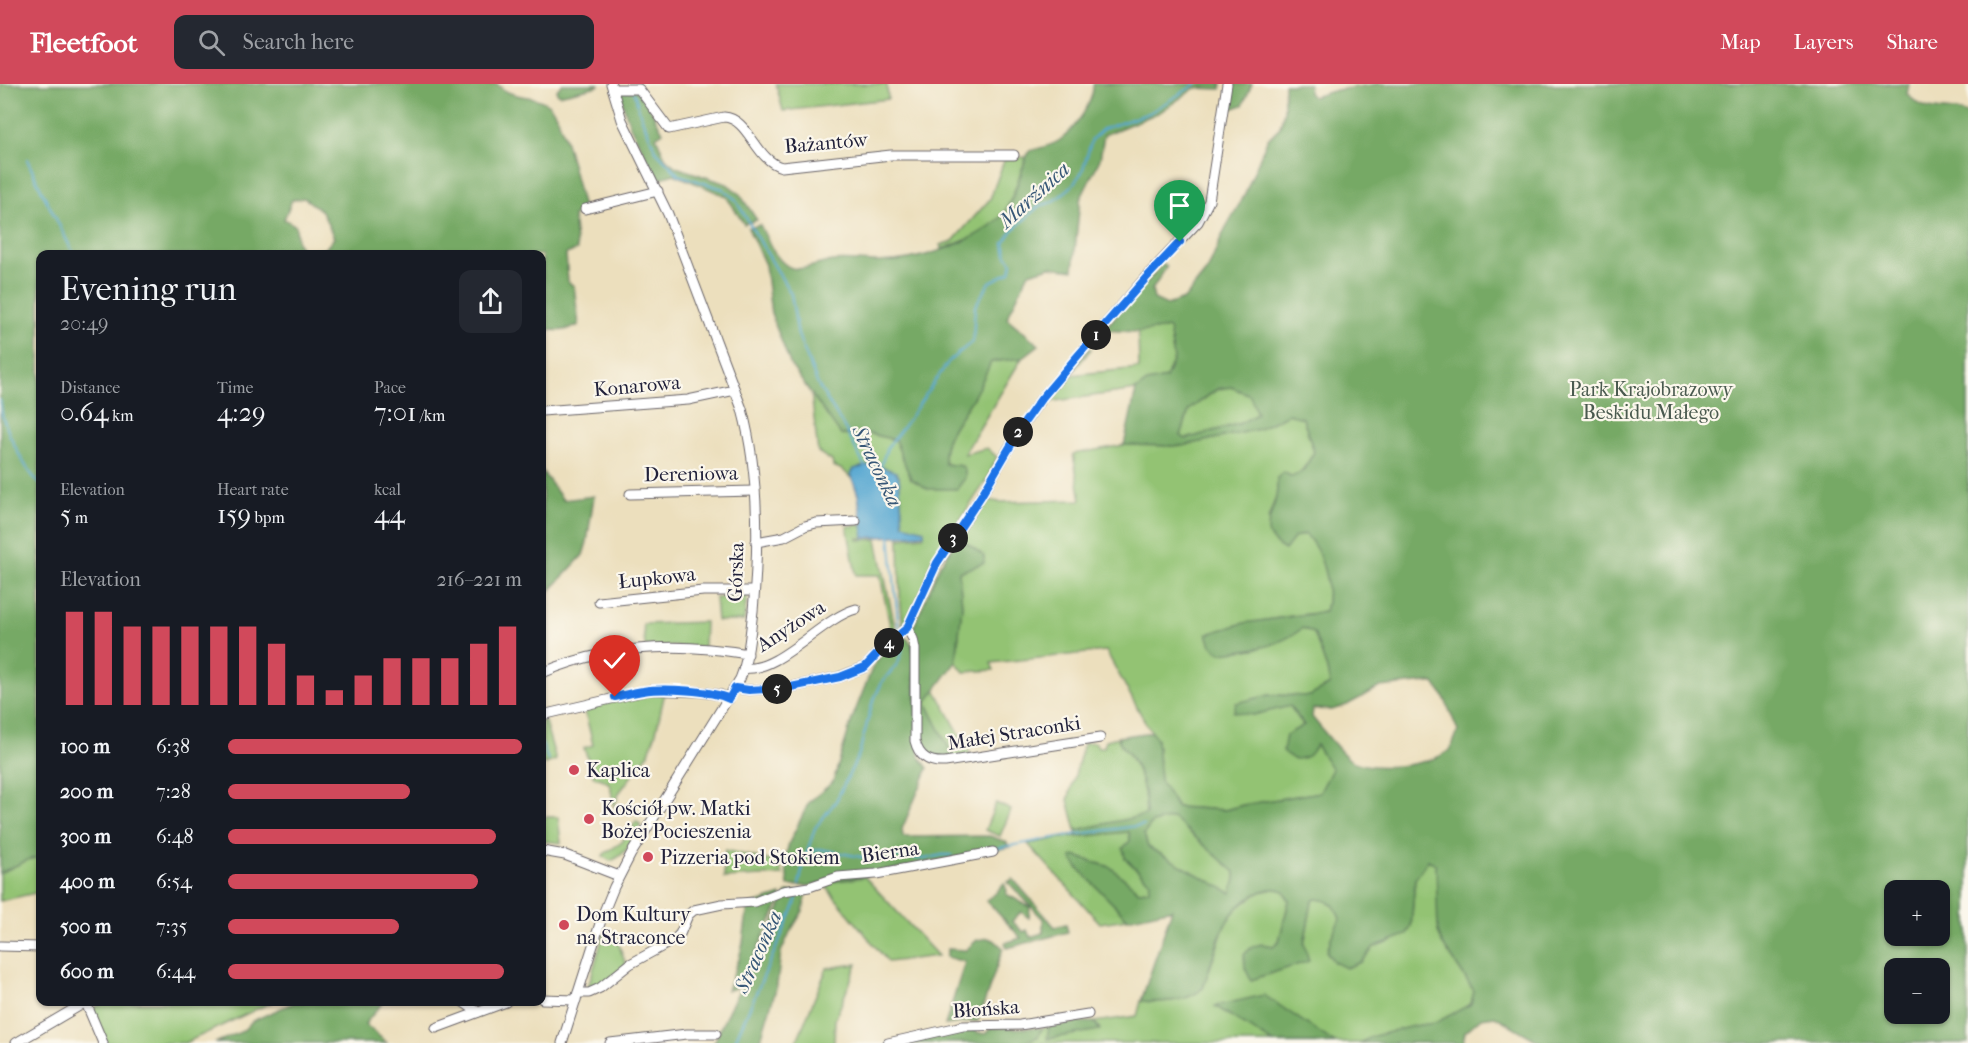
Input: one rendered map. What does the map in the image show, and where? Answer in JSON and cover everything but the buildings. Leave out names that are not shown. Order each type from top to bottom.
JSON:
[{"type":"street","points":[[735,688],[749,690],[786,688],[840,677],[865,667],[894,638],[906,630],[937,563],[1041,399],[1198,222],[1205,211],[1212,185],[1227,84]]},
{"type":"street","name":"Bażantów","points":[[612,86],[641,90],[669,129],[731,117],[740,124],[768,160],[782,167],[901,155],[1014,155]]},
{"type":"street","name":"Górska","points":[[562,1043],[603,914],[619,876],[729,699],[744,668],[754,591],[756,542],[748,430],[684,254],[658,191],[626,129],[612,86]]},
{"type":"street","points":[[585,209],[658,191]]},
{"type":"street","name":"Konarowa","points":[[546,411],[688,400],[735,390]]},
{"type":"street","name":"Dereniowa","points":[[630,494],[754,491]]},
{"type":"street","points":[[756,542],[784,537],[816,523],[856,521]]},
{"type":"street","name":"Łupkowa","points":[[599,602],[703,591],[754,591]]},
{"type":"street","name":"Anyżowa","points":[[744,668],[760,668],[792,649],[832,620],[856,609]]},
{"type":"street","name":"Małej Straconki","points":[[906,630],[913,639],[915,649],[915,741],[921,754],[927,760],[945,762],[1100,738]]},
{"type":"street","points":[[546,671],[576,660],[643,647],[688,648],[747,654]]},
{"type":"street","points":[[546,714],[650,690],[700,692],[722,695],[729,699]]},
{"type":"street","points":[[546,852],[565,855],[619,876]]},
{"type":"street","name":"Bierna","points":[[577,997],[600,988],[630,964],[674,940],[680,934],[688,915],[694,910],[722,903],[755,902],[786,890],[809,888],[838,877],[876,874],[993,852]]},
{"type":"street","points":[[0,946],[36,947]]},
{"type":"street","points":[[546,999],[577,997]]},
{"type":"street","points":[[16,1043],[79,1006]]},
{"type":"street","points":[[88,1006],[104,1043]]},
{"type":"street","points":[[469,1006],[478,1012]]},
{"type":"street","points":[[436,1028],[495,1006]]},
{"type":"street","name":"Błońska","points":[[888,1043],[963,1026],[1020,1025],[1088,1014]]},
{"type":"street","points":[[610,1043],[687,1034],[716,1034]]},
{"type":"green space","points":[[0,84],[497,84],[510,93],[537,99],[549,105],[565,137],[583,207],[583,212],[573,216],[577,250],[566,254],[568,282],[574,286],[579,325],[570,329],[556,331],[546,329],[546,250],[318,250],[325,249],[334,238],[322,211],[304,198],[292,200],[284,219],[296,226],[297,241],[302,250],[36,250],[36,858],[0,873]]},
{"type":"green space","points":[[562,84],[599,84],[559,95],[556,91]]},
{"type":"green space","points":[[776,84],[887,84],[888,99],[783,111]]},
{"type":"green space","points":[[1093,84],[1222,84],[1221,89],[1195,88],[1160,112],[1104,135],[1100,159],[1080,200],[1073,270],[1050,267],[1029,273],[1007,318],[1039,345],[1022,358],[991,362],[945,446],[945,464],[962,466],[965,470],[965,478],[957,489],[928,489],[911,479],[895,440],[871,434],[841,435],[791,366],[771,314],[765,265],[748,228],[760,225],[781,261],[797,269],[838,260],[878,262],[909,259],[943,250],[974,236],[1000,218],[1013,196],[1029,151],[1057,142],[1066,135],[1087,107],[1091,99]]},
{"type":"green space","points":[[1232,84],[1252,84],[1243,105],[1228,110]]},
{"type":"green space","name":"Park Krajobrazowy Beskidu Małego","points":[[1284,84],[1309,84],[1308,93],[1313,97],[1336,90],[1378,84],[1909,84],[1907,94],[1922,105],[1968,114],[1968,1043],[1541,1043],[1495,1016],[1481,1018],[1465,1032],[1463,1043],[1359,1043],[1374,1036],[1435,1023],[1471,1004],[1474,991],[1442,943],[1438,932],[1436,864],[1428,860],[1415,879],[1411,927],[1406,935],[1374,947],[1361,962],[1346,968],[1334,962],[1327,952],[1340,919],[1332,904],[1325,900],[1315,899],[1312,902],[1304,944],[1309,961],[1251,980],[1245,968],[1244,955],[1257,945],[1273,946],[1279,941],[1289,901],[1284,891],[1268,890],[1251,897],[1231,915],[1220,936],[1203,988],[1182,999],[1141,1001],[1172,909],[1128,919],[1071,858],[1074,856],[1110,867],[1139,891],[1149,890],[1150,882],[1125,858],[1123,848],[1130,841],[1129,832],[1077,837],[1076,830],[1146,815],[1141,778],[1118,737],[1152,732],[1157,739],[1160,781],[1177,807],[1225,810],[1320,792],[1332,769],[1316,745],[1310,754],[1301,758],[1293,759],[1283,751],[1286,735],[1304,725],[1290,706],[1253,715],[1234,712],[1236,703],[1269,695],[1310,696],[1330,685],[1327,669],[1314,633],[1303,628],[1273,644],[1221,653],[1211,645],[1207,634],[1244,623],[1325,612],[1327,592],[1324,571],[1317,550],[1311,541],[1305,534],[1295,537],[1285,550],[1270,538],[1268,531],[1277,492],[1277,478],[1284,472],[1292,477],[1303,471],[1314,452],[1303,418],[1288,414],[1259,429],[1182,446],[1124,445],[1136,390],[1147,382],[1166,378],[1174,359],[1169,328],[1138,332],[1103,330],[1163,264],[1167,266],[1152,290],[1154,299],[1167,305],[1184,299],[1208,269],[1225,229],[1244,196],[1267,140],[1280,127],[1284,111]],"holes":[[[1231,387],[1250,395],[1257,414],[1241,423],[1186,439],[1181,436],[1189,410],[1217,389]],[[1434,683],[1444,697],[1458,731],[1450,749],[1428,761],[1384,767],[1358,763],[1349,759],[1312,717],[1313,709],[1332,710],[1347,705],[1380,687]],[[1173,818],[1235,872],[1231,893],[1148,847],[1144,834],[1152,823]]]},
{"type":"green space","points":[[637,90],[663,132],[656,137],[666,159],[676,167],[727,184],[739,193],[757,220],[744,224],[726,196],[674,174],[658,179],[630,126],[619,92]]},
{"type":"green space","points":[[1027,157],[1011,200],[998,220],[975,236],[942,249],[940,245],[953,241],[990,199],[1005,158]]},
{"type":"green space","points":[[1169,328],[1174,359],[1166,378],[1147,382],[1136,390],[1048,402],[1034,420],[1032,417],[1088,349],[1091,349],[1070,375],[1139,368],[1138,332]]},
{"type":"green space","points":[[1022,358],[964,454],[987,448],[997,457],[988,478],[955,525],[953,533],[903,627],[899,538],[923,536],[924,534],[903,525],[899,477],[896,472],[851,474],[852,479],[818,452],[811,392],[841,435],[871,434],[895,440],[911,479],[962,466],[945,464],[946,445],[953,428],[974,396],[991,362]]},
{"type":"green space","points":[[1231,387],[1250,395],[1257,414],[1241,423],[1186,439],[1181,436],[1189,410],[1218,389]]},
{"type":"green space","points":[[1288,414],[1303,417],[1314,452],[1307,464],[1296,475],[1277,478],[1277,494],[1268,519],[1295,537],[1306,534],[1312,541],[1321,560],[1327,582],[1325,612],[1266,620],[1208,634],[1221,653],[1273,644],[1303,628],[1314,633],[1327,669],[1330,685],[1311,696],[1269,695],[1234,711],[1253,715],[1290,706],[1333,769],[1320,792],[1225,810],[1176,807],[1160,781],[1157,739],[1106,651],[991,663],[994,670],[964,672],[956,662],[962,606],[959,572],[983,563],[970,545],[959,539],[985,499],[999,502],[1081,500],[1073,454],[1124,445],[1182,446],[1259,429]]},
{"type":"green space","points":[[546,477],[563,500],[594,496],[583,555],[546,595]]},
{"type":"green space","points":[[862,525],[864,538],[858,538],[858,540],[877,539],[896,633],[892,636],[880,575],[856,575],[847,526]]},
{"type":"green space","points":[[959,539],[984,556],[984,563],[959,572],[962,606],[956,662],[926,702],[954,758],[933,760],[918,746],[913,628],[940,565]]},
{"type":"green space","points":[[747,596],[744,621],[717,621],[715,598]]},
{"type":"green space","points":[[705,622],[704,647],[645,646],[643,624]]},
{"type":"green space","points":[[902,636],[912,645],[919,756],[928,768],[902,829],[903,837],[990,836],[1006,842],[1010,847],[809,886],[788,886],[785,858],[789,843],[809,802],[833,782],[852,719],[873,666],[883,653]]},
{"type":"green space","points":[[935,689],[971,755],[954,758],[926,702]]},
{"type":"green space","points":[[665,692],[649,753],[619,793],[614,808],[610,784],[594,777],[584,748],[593,745],[584,707],[617,698]]},
{"type":"green space","points":[[546,725],[556,760],[546,764]]},
{"type":"green space","points":[[1118,737],[1141,779],[1146,815],[1076,830],[1068,800],[1084,743],[1095,742],[1098,747],[1104,747],[1106,740]]},
{"type":"green space","points":[[996,803],[1011,810],[1000,836],[985,830]]},
{"type":"green space","points":[[546,817],[558,817],[561,843],[546,841]]},
{"type":"green space","points":[[1173,818],[1235,872],[1231,894],[1148,847],[1144,834],[1152,823]]},
{"type":"green space","points":[[636,821],[641,825],[625,851],[610,861],[603,856],[622,842],[628,832],[632,834],[635,830],[632,827]]},
{"type":"green space","points":[[1129,831],[1130,841],[1125,858],[1150,882],[1149,890],[1139,891],[1110,867],[1075,856],[1078,868],[1128,919],[1100,923],[1028,844],[1060,838]]},
{"type":"green space","points":[[725,850],[775,862],[783,875],[724,878]]},
{"type":"green space","points":[[36,858],[36,893],[0,901],[0,873]]},
{"type":"green space","points":[[1427,860],[1436,863],[1442,943],[1474,991],[1471,1004],[1443,1020],[1386,1033],[1359,1043],[1021,1043],[1038,1037],[1042,1028],[1049,1027],[1048,1039],[1099,1027],[1094,1022],[1137,1016],[1141,1001],[1174,1001],[1197,993],[1203,988],[1226,922],[1237,908],[1260,892],[1278,888],[1284,891],[1289,901],[1279,941],[1273,946],[1261,944],[1244,955],[1304,944],[1312,902],[1315,899],[1325,900],[1332,904],[1340,919],[1327,952],[1334,962],[1361,962],[1374,947],[1406,935],[1411,927],[1415,879]]},
{"type":"green space","points":[[865,877],[938,956],[888,962],[823,883]]},
{"type":"green space","points":[[1013,879],[1055,927],[1066,924],[1068,932],[1007,948],[1005,943],[1021,938],[986,900],[1004,883],[1006,894],[1030,907],[1029,918],[1021,912],[1012,921],[1023,932],[1027,930],[1030,937],[1043,933],[1043,919],[1008,882]]},
{"type":"green space","points":[[807,890],[803,911],[781,952],[777,985],[761,1039],[771,1043],[714,1043],[756,955],[767,938],[787,892]]},
{"type":"green space","points":[[781,895],[781,900],[740,985],[727,990],[739,959],[748,906]]},
{"type":"green space","points":[[605,929],[615,933],[626,965],[605,982],[587,991]]},
{"type":"green space","points":[[988,938],[1003,948],[978,1021],[945,1025],[965,962],[946,957],[948,949],[966,950],[977,940]]},
{"type":"green space","points":[[857,964],[835,1020],[834,1043],[796,1043],[827,968]]},
{"type":"green space","points":[[1264,995],[1335,1043],[1273,1043],[1215,1006]]},
{"type":"green space","points":[[98,1006],[264,1006],[185,1043],[106,1043],[91,1010]]},
{"type":"green space","points":[[286,1006],[380,1006],[365,1024],[387,1043],[215,1043],[243,1031],[252,1021]]},
{"type":"green space","points":[[1094,1022],[1100,1030],[1047,1039],[1049,1027]]},
{"type":"green space","points":[[973,1028],[985,1034],[991,1028],[1042,1028],[1038,1037],[1021,1043],[906,1043]]},
{"type":"water","points":[[870,465],[896,472],[899,477],[903,524],[924,530],[924,534],[864,538],[858,495],[851,474],[854,469]]},
{"type":"waterway","name":"Marźnica","points":[[880,468],[887,448],[949,361],[973,341],[975,306],[990,282],[1010,272],[1012,263],[1006,254],[1004,243],[1013,230],[1039,206],[1053,202],[1071,187],[1082,172],[1092,139],[1103,129],[1149,113],[1196,84]]},
{"type":"waterway","name":"Straconka","points":[[634,93],[656,151],[679,175],[723,189],[735,199],[791,294],[798,335],[818,385],[847,432],[866,469]]},
{"type":"waterway","points":[[27,159],[72,250]]},
{"type":"waterway","points":[[0,400],[2,416],[14,444],[36,480]]},
{"type":"waterway","name":"Straconka","points":[[890,536],[899,631]]},
{"type":"waterway","name":"Straconka","points":[[799,885],[815,828],[836,801],[859,754],[872,704],[882,682],[898,663],[902,651],[900,637]]},
{"type":"waterway","points":[[546,755],[548,760]]},
{"type":"waterway","points":[[993,849],[1144,825]]},
{"type":"waterway","points":[[807,853],[820,849],[861,857],[925,859],[952,855]]},
{"type":"waterway","name":"Straconka","points":[[734,1043],[795,905],[798,891]]},
{"type":"place","name":"Kaplica","points":[[574,770]]},
{"type":"place","name":"Kościół pw. Matki Bożej Pocieszenia","points":[[589,819]]},
{"type":"place","name":"Pizzeria pod Stokiem","points":[[648,857]]},
{"type":"place","name":"Dom Kultury na Straconce","points":[[564,925]]},
{"type":"route","points":[[615,697],[650,690],[700,692],[722,695],[729,699],[735,688],[749,690],[798,687],[840,677],[865,667],[876,654],[907,628],[937,563],[1041,399],[1180,242]]}]
